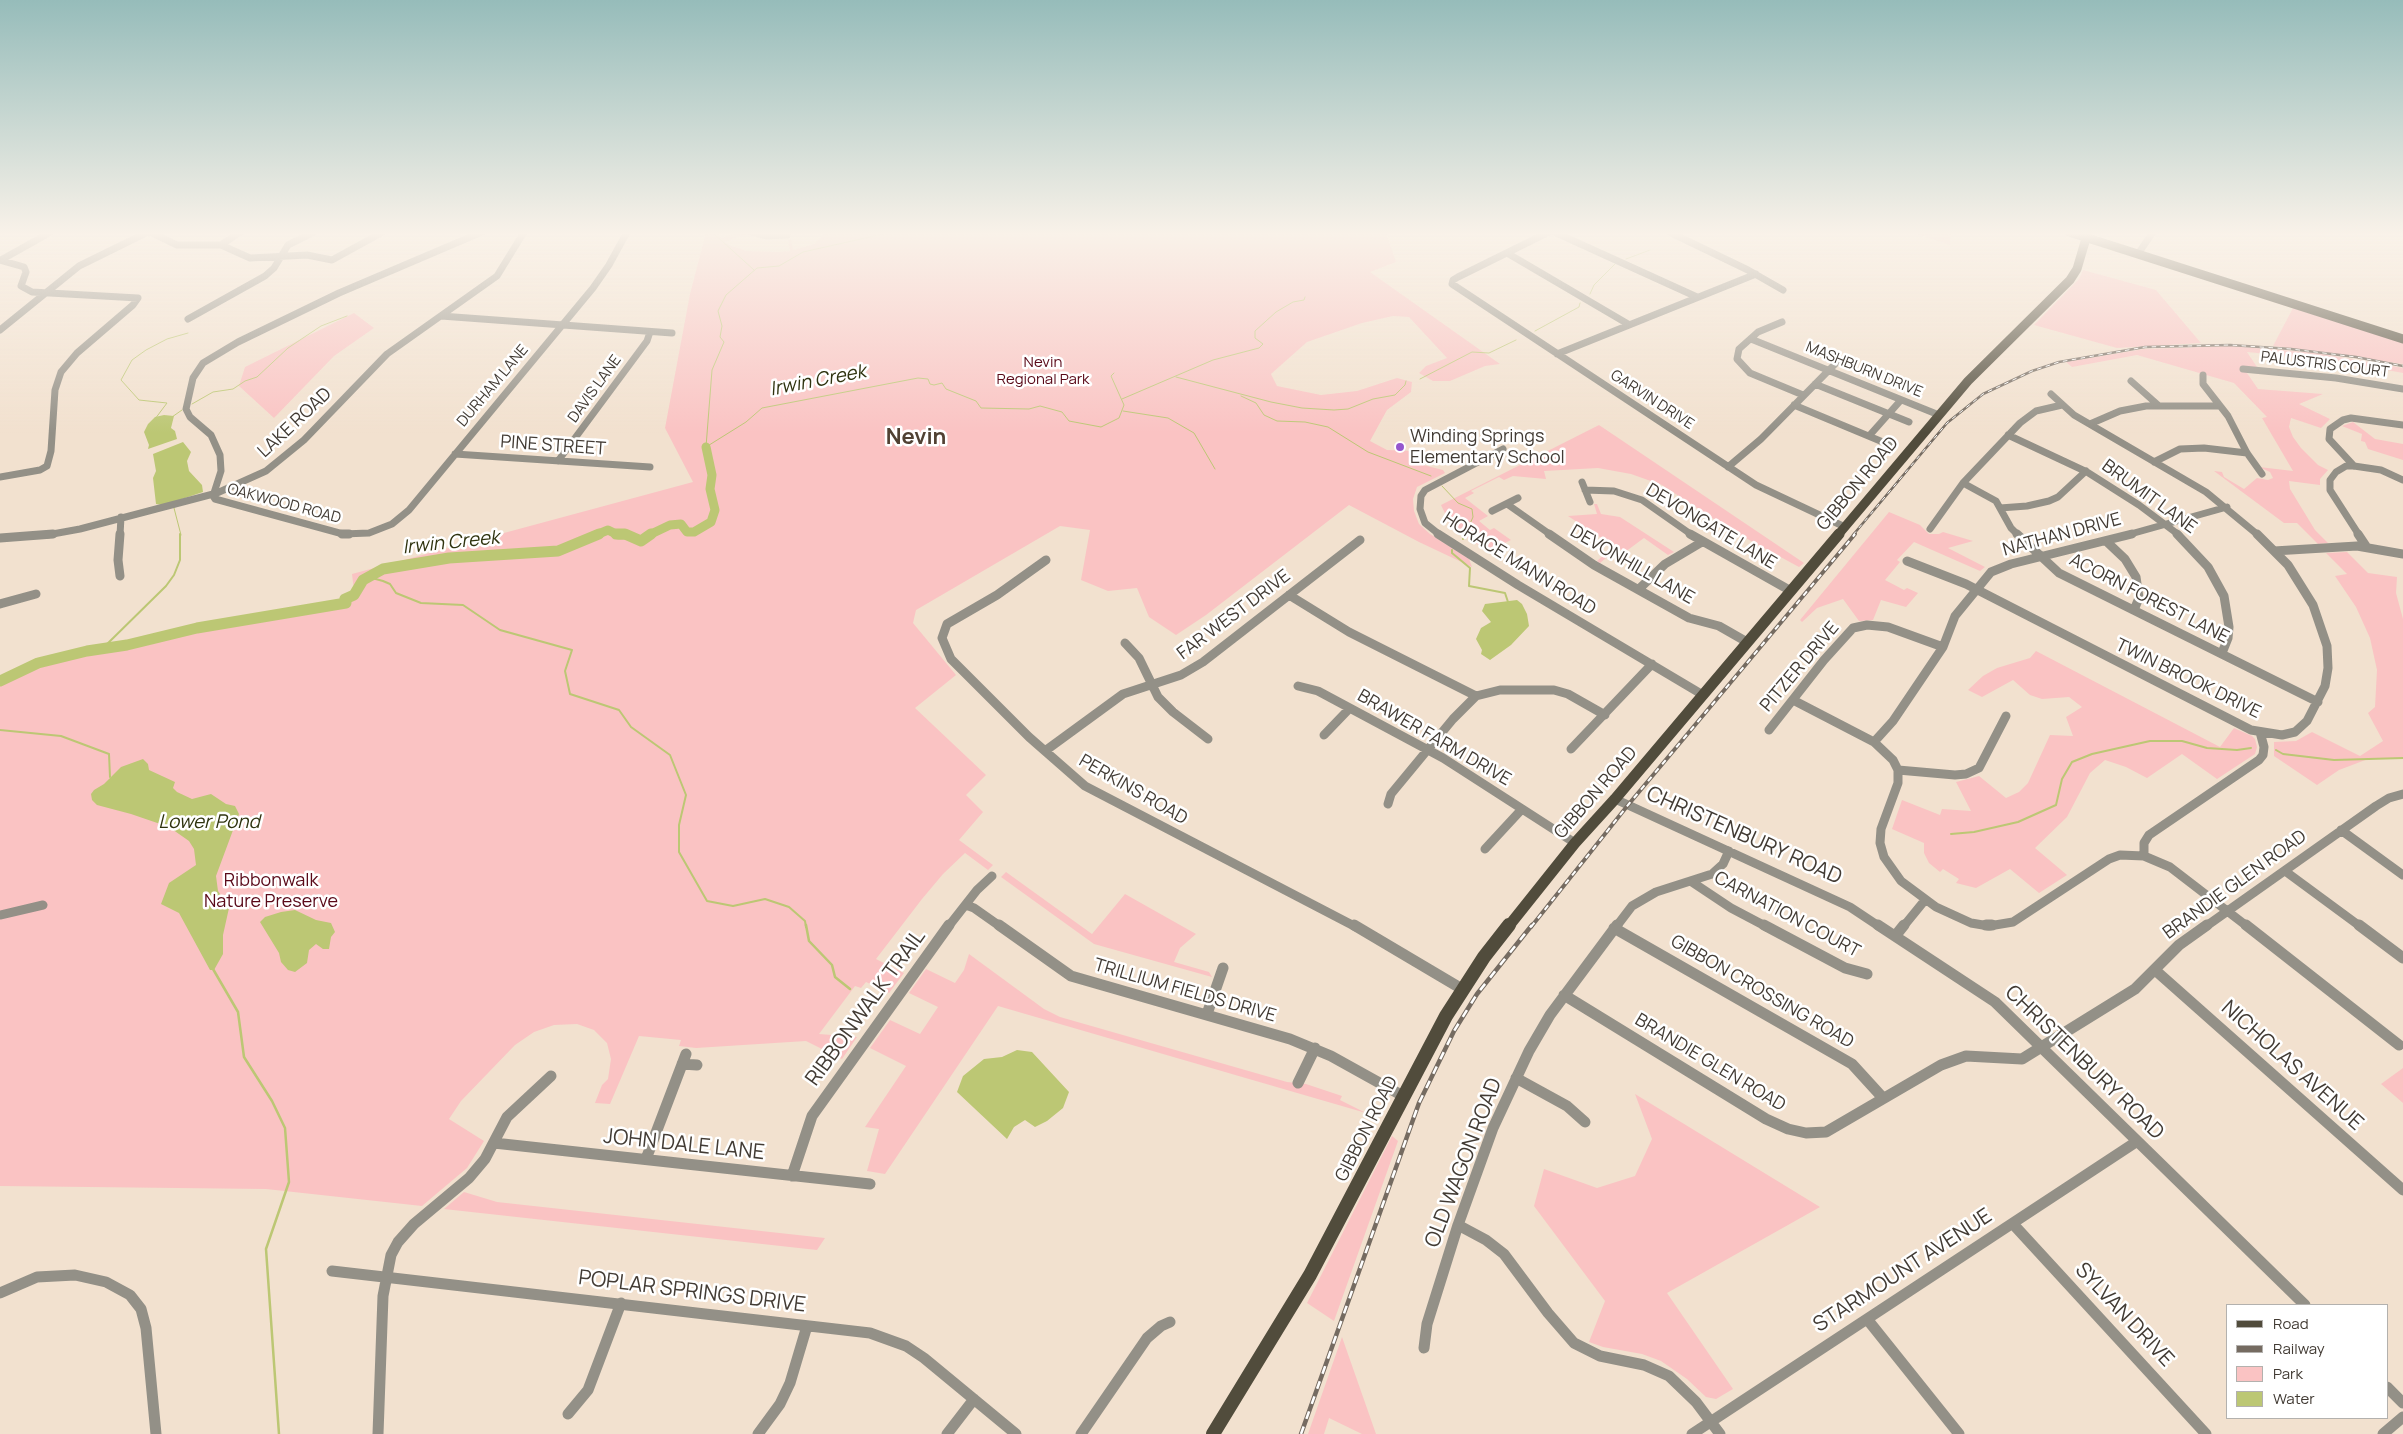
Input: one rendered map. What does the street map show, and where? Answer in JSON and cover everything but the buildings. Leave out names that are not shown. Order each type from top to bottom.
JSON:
[{"type":"main road","name":"GIBBON ROAD","points":[[1213,1434],[1322,1255],[1403,1096],[1462,990],[1490,949],[1576,842],[1615,799],[1939,415],[1975,374],[2051,299]]},
{"type":"main road","points":[[2280,299],[2403,339]]},
{"type":"main road","points":[[2290,299],[2403,335]]},
{"type":"street","points":[[0,330],[37,299]]},
{"type":"street","points":[[0,477],[40,470],[47,466],[51,451],[55,390],[61,372],[77,354],[138,299]]},
{"type":"street","points":[[188,319],[224,299]]},
{"type":"street","name":"OAKWOOD ROAD","points":[[327,299],[238,342],[203,363],[193,378],[186,407],[190,417],[211,435],[220,455],[221,471],[213,498],[343,534],[369,533],[389,526]]},
{"type":"street","name":"LAKE ROAD","points":[[0,538],[62,533],[213,494],[256,477],[285,458],[378,362],[465,299]]},
{"type":"street","name":"DURHAM LANE","points":[[389,526],[403,516],[583,299]]},
{"type":"street","name":"GARVIN DRIVE","points":[[1472,299],[1772,494],[1845,527]]},
{"type":"street","points":[[1585,299],[1628,324]]},
{"type":"street","points":[[1557,354],[1695,299]]},
{"type":"street","points":[[441,316],[672,333]]},
{"type":"street","points":[[1782,322],[1760,330],[1737,353],[1737,359],[1742,366],[1754,375],[1803,396]]},
{"type":"street","name":"DAVIS LANE","points":[[558,461],[647,341],[650,332]]},
{"type":"street","name":"MASHBURN DRIVE","points":[[1751,339],[1939,415]]},
{"type":"street","points":[[1728,467],[1749,451],[1836,363]]},
{"type":"street","name":"PALUSTRIS COURT","points":[[2242,369],[2327,376],[2403,389]]},
{"type":"street","points":[[2203,375],[2203,384],[2220,406],[2247,453],[2262,474]]},
{"type":"street","points":[[2131,381],[2158,405]]},
{"type":"street","points":[[1815,384],[1909,422]]},
{"type":"street","name":"TWIN BROOK DRIVE","points":[[1908,561],[1977,590],[2238,724],[2260,732],[2282,735],[2295,732],[2307,721],[2325,686],[2328,668],[2325,635],[2319,616],[2304,589],[2274,550],[2227,507],[2206,492],[2090,424],[2062,405],[2051,394]]},
{"type":"street","points":[[1869,436],[1901,400]]},
{"type":"street","points":[[1794,404],[1890,444]]},
{"type":"street","points":[[1930,529],[1963,483],[2008,435],[2036,411],[2062,405]]},
{"type":"street","points":[[2090,424],[2120,410],[2158,405],[2220,406]]},
{"type":"street","points":[[2354,466],[2329,440],[2330,429],[2343,420],[2351,418],[2403,425]]},
{"type":"street","name":"BRUMIT LANE","points":[[2008,435],[2086,471],[2165,523],[2192,548],[2220,586],[2227,606],[2228,638],[2222,653]]},
{"type":"street","points":[[2154,462],[2180,449],[2204,448],[2247,453]]},
{"type":"street","name":"HORACE MANN ROAD","points":[[1503,449],[1424,490],[1421,496],[1420,509],[1425,523],[1440,535],[1526,590],[1703,695]]},
{"type":"street","name":"PINE STREET","points":[[455,454],[650,468]]},
{"type":"street","points":[[2366,546],[2336,500],[2329,484],[2336,472],[2346,466],[2381,470],[2403,480]]},
{"type":"street","points":[[2000,508],[2049,502],[2058,497],[2086,471]]},
{"type":"street","name":"ACORN FOREST LANE","points":[[1963,483],[1987,495],[2000,508],[2011,528],[2059,573],[2318,702]]},
{"type":"street","name":"DEVONGATE LANE","points":[[1590,502],[1584,486],[1614,491],[1642,500],[1702,542],[1791,591]]},
{"type":"street","points":[[1492,511],[1518,498]]},
{"type":"street","name":"DEVONHILL LANE","points":[[1507,504],[1585,559],[1690,618],[1719,626],[1747,642]]},
{"type":"street","name":"NATHAN DRIVE","points":[[1874,742],[1893,721],[1943,647],[1955,616],[1992,572],[1999,568],[2040,556],[2106,541],[2227,507]]},
{"type":"street","points":[[120,576],[118,560],[121,517]]},
{"type":"street","name":"FAR WEST DRIVE","points":[[1045,751],[1123,694],[1181,675],[1203,662],[1360,540]]},
{"type":"street","points":[[2106,541],[2125,559],[2136,577],[2139,598],[2134,610]]},
{"type":"street","points":[[1639,589],[1665,564],[1702,542]]},
{"type":"street","points":[[2274,550],[2366,546],[2403,554]]},
{"type":"street","name":"PERKINS ROAD","points":[[1046,560],[997,595],[952,620],[946,627],[942,638],[951,659],[1068,773],[1094,792],[1358,928],[1462,990]]},
{"type":"street","points":[[0,604],[36,594]]},
{"type":"street","points":[[1290,595],[1349,632],[1476,696]]},
{"type":"street","name":"PITZER DRIVE","points":[[1770,730],[1853,628],[1867,625],[1888,626],[1943,647]]},
{"type":"street","points":[[1125,642],[1139,658],[1158,697],[1173,712],[1208,739]]},
{"type":"street","points":[[1571,749],[1652,664]]},
{"type":"street","name":"BRAWER FARM DRIVE","points":[[1298,686],[1318,691],[1453,764],[1576,842]]},
{"type":"street","points":[[1388,804],[1391,794],[1457,714],[1476,696],[1500,690],[1554,690],[1568,694],[1605,715]]},
{"type":"street","points":[[1793,700],[1874,742],[1888,754],[1898,770],[1898,783],[1881,830],[1880,843],[1884,857],[1901,881],[1925,900],[1956,918],[1971,923],[1998,926],[2014,922],[2109,859],[2133,854],[2144,856],[2170,867],[2399,1045]]},
{"type":"street","points":[[1324,735],[1349,709]]},
{"type":"street","points":[[1898,770],[1955,775],[1966,774],[1979,768],[2006,716]]},
{"type":"street","points":[[2144,856],[2144,843],[2148,835],[2260,760],[2264,747],[2260,732]]},
{"type":"street","name":"BRANDIE GLEN ROAD","points":[[1564,995],[1766,1119],[1788,1129],[1806,1133],[1826,1132],[1942,1065],[1966,1056],[2022,1059],[2043,1047],[2135,989],[2179,945],[2341,830],[2389,798],[2403,794]]},
{"type":"street","name":"CHRISTENBURY ROAD","points":[[1615,799],[1837,899],[1896,935],[1995,1002],[2043,1047],[2136,1142],[2304,1304]]},
{"type":"street","points":[[1485,849],[1522,809]]},
{"type":"street","points":[[2341,830],[2403,875]]},
{"type":"street","name":"OLD WAGON ROAD","points":[[1424,1348],[1427,1324],[1458,1225],[1493,1128],[1516,1078],[1550,1015],[1632,906],[1643,898],[1692,882],[1717,870],[1729,851]]},
{"type":"street","points":[[2285,871],[2403,958]]},
{"type":"street","name":"RIBBONWALK TRAIL","points":[[792,1176],[812,1116],[925,957],[966,904],[992,876]]},
{"type":"street","name":"CARNATION COURT","points":[[1692,882],[1732,908],[1845,968],[1867,974]]},
{"type":"street","points":[[1896,935],[1925,900]]},
{"type":"street","name":"TRILLIUM FIELDS DRIVE","points":[[966,904],[1071,976],[1208,1014],[1315,1048],[1403,1096]]},
{"type":"street","points":[[0,916],[43,905]]},
{"type":"street","name":"GIBBON CROSSING ROAD","points":[[1614,928],[1852,1064],[1883,1098]]},
{"type":"street","points":[[1208,1014],[1223,968]]},
{"type":"street","name":"NICHOLAS AVENUE","points":[[2155,970],[2403,1190]]},
{"type":"street","points":[[1298,1083],[1315,1048]]},
{"type":"street","points":[[646,1159],[684,1059],[697,1065]]},
{"type":"street","points":[[378,1434],[385,1277],[391,1255],[404,1235],[469,1178],[485,1159],[507,1117],[551,1076]]},
{"type":"street","points":[[1516,1078],[1567,1106],[1585,1122]]},
{"type":"street","name":"STARMOUNT AVENUE","points":[[1692,1434],[2136,1142]]},
{"type":"street","name":"JOHN DALE LANE","points":[[494,1143],[870,1184]]},
{"type":"street","name":"SYLVAN DRIVE","points":[[2013,1224],[2206,1434]]},
{"type":"street","points":[[1458,1225],[1486,1240],[1504,1254],[1521,1274],[1548,1313],[1574,1343],[1600,1356],[1644,1364],[1664,1374],[1682,1387],[1712,1421],[1720,1434]]},
{"type":"street","name":"POPLAR SPRINGS DRIVE","points":[[332,1271],[870,1333],[894,1341],[924,1358],[1016,1434]]},
{"type":"street","points":[[0,1293],[36,1278],[75,1275],[106,1282],[130,1295],[140,1309],[146,1328],[156,1434]]},
{"type":"street","points":[[568,1414],[588,1390],[621,1304]]},
{"type":"street","points":[[1867,1319],[1959,1434]]},
{"type":"street","points":[[1081,1434],[1147,1338],[1161,1326],[1170,1322]]},
{"type":"street","points":[[758,1434],[780,1404],[790,1383],[807,1326]]},
{"type":"street","points":[[2388,1387],[2403,1403]]},
{"type":"street","points":[[947,1434],[974,1399]]},
{"type":"street","points":[[2382,1434],[2403,1417]]},
{"type":"green space","name":"Ribbonwalk Nature Preserve","points":[[689,299],[1408,299],[1500,364],[1485,366],[1450,381],[1433,381],[1419,373],[1426,366],[1447,358],[1409,317],[1393,316],[1362,323],[1307,342],[1271,374],[1277,386],[1321,395],[1357,391],[1397,378],[1412,382],[1411,392],[1387,410],[1370,441],[1387,450],[1463,453],[1463,458],[1456,460],[1416,458],[1419,464],[1443,470],[1445,473],[1417,487],[1413,499],[1414,511],[1419,524],[1430,534],[1469,559],[1472,567],[1419,542],[1349,505],[1206,615],[1176,635],[1149,617],[1137,588],[1108,591],[1081,580],[1090,530],[1060,526],[916,610],[913,623],[956,675],[915,708],[986,775],[966,795],[983,812],[959,840],[993,865],[988,870],[965,853],[943,874],[922,899],[876,959],[904,973],[889,993],[866,982],[861,988],[855,986],[819,1034],[857,1037],[842,1059],[806,1041],[696,1048],[679,1046],[681,1040],[639,1036],[610,1104],[595,1103],[602,1085],[608,1079],[611,1059],[607,1043],[594,1030],[577,1024],[554,1025],[534,1032],[515,1045],[461,1101],[449,1119],[484,1141],[467,1168],[422,1206],[266,1189],[0,1186],[0,681],[38,663],[87,651],[127,645],[197,628],[346,603],[355,599],[352,574],[693,482],[665,428]]},
{"type":"green space","points":[[2060,299],[2164,299],[2201,343],[2117,348],[2034,325]]},
{"type":"green space","points":[[2293,308],[2403,343],[2403,364],[2273,346]]},
{"type":"green space","points":[[354,313],[374,328],[334,356],[274,418],[239,386],[245,367]]},
{"type":"green space","points":[[2231,346],[2317,353],[2403,368],[2403,373],[2337,361],[2247,352],[2257,367],[2247,373],[2258,389],[2323,394],[2299,404],[2330,419],[2321,428],[2291,418],[2289,427],[2301,448],[2318,465],[2328,470],[2320,479],[2320,485],[2289,481],[2290,489],[2315,530],[2328,543],[2318,544],[2297,523],[2284,523],[2214,471],[2222,472],[2224,477],[2244,489],[2257,478],[2268,480],[2273,478],[2270,472],[2259,467],[2293,471],[2262,418],[2267,417],[2234,383],[2137,355],[2072,367],[2066,362],[2144,349]]},
{"type":"green space","points":[[2353,422],[2375,439],[2403,444],[2403,460],[2368,449],[2365,442],[2361,441],[2362,434],[2342,426]]},
{"type":"green space","points":[[1599,425],[1804,563],[1799,567],[1729,529],[1662,485],[1631,474],[1598,468],[1544,471],[1546,479],[1513,476],[1504,480],[1499,477],[1471,491],[1474,493],[1465,498],[1488,516],[1479,521],[1490,530],[1494,528],[1511,540],[1488,551],[1452,528],[1441,505]]},
{"type":"green space","points":[[1594,504],[1597,504],[1601,514],[1620,517],[1674,552],[1668,555],[1644,538],[1625,552],[1618,548],[1600,563],[1597,561],[1612,548],[1612,545],[1568,516],[1597,514]]},
{"type":"green space","points":[[1889,512],[1920,525],[1929,534],[1943,532],[1973,541],[1948,548],[1985,567],[1980,571],[1914,542],[1897,560],[1900,562],[1885,580],[1904,590],[1907,588],[1918,593],[1906,607],[1881,600],[1873,620],[1859,621],[1843,599],[1817,608],[1802,622],[1800,620]]},
{"type":"green space","points":[[2347,552],[2368,573],[2397,577],[2396,593],[2403,619],[2403,759],[2368,759],[2339,770],[2317,785],[2274,756],[2274,742],[2296,741],[2312,732],[2360,756],[2383,741],[2368,713],[2375,707],[2377,670],[2370,638],[2356,607],[2335,576],[2347,574],[2326,553]]},
{"type":"green space","points":[[2036,651],[2220,747],[2234,728],[2252,736],[2257,747],[2255,754],[2217,779],[2182,754],[2147,778],[2126,767],[2105,760],[2090,773],[2067,817],[2035,848],[2067,875],[2039,893],[2010,869],[1976,888],[1956,883],[1959,879],[1943,869],[1940,872],[1929,863],[1924,853],[1924,843],[1892,829],[1902,800],[1940,815],[1942,809],[1971,811],[1956,782],[1979,776],[2006,798],[2019,792],[2028,783],[2050,735],[2073,736],[2066,717],[2082,707],[2069,697],[2042,699],[2030,695],[2013,680],[1982,697],[1968,690],[1983,676],[1997,668],[2030,658]]},
{"type":"green space","points":[[1006,872],[1092,934],[1125,894],[1196,934],[1180,948],[1174,962],[1209,972],[1212,977],[1094,944],[1001,877]]},
{"type":"green space","points":[[969,954],[1044,1009],[1060,1017],[1287,1082],[1306,1084],[1342,1096],[1340,1100],[1366,1113],[998,1006],[885,1174],[867,1171],[879,1129],[865,1127],[906,1066],[870,1048],[890,1020],[920,1034],[938,1007],[909,993],[926,969],[955,983],[964,970]]},
{"type":"green space","points":[[2403,1068],[2403,1103],[2381,1084]]},
{"type":"green space","points":[[1635,1094],[1820,1207],[1667,1293],[1733,1389],[1716,1399],[1706,1397],[1687,1379],[1661,1361],[1642,1354],[1603,1347],[1589,1342],[1605,1301],[1534,1206],[1544,1169],[1597,1188],[1635,1176],[1652,1139]]},
{"type":"green space","points":[[1392,1136],[1398,1141],[1334,1321],[1307,1303]]},
{"type":"green space","points":[[464,1192],[497,1202],[825,1238],[817,1250],[444,1209]]},
{"type":"green space","points":[[1342,1337],[1376,1434],[1362,1434],[1329,1418],[1324,1434],[1308,1434]]},
{"type":"water","points":[[164,415],[174,416],[171,428],[175,431],[177,439],[148,449],[149,445],[144,432],[148,424],[155,417]]},
{"type":"water","points":[[183,442],[191,452],[187,461],[189,471],[202,485],[203,492],[162,505],[156,504],[153,478],[156,471],[153,454]]},
{"type":"water","points":[[1517,600],[1522,604],[1527,614],[1529,626],[1511,645],[1490,660],[1481,654],[1482,650],[1476,639],[1481,628],[1491,622],[1482,611],[1485,604]]},
{"type":"water","name":"Lower Pond","points":[[143,759],[148,764],[149,770],[175,782],[173,788],[177,792],[192,799],[211,794],[226,804],[235,806],[239,814],[216,876],[218,891],[229,908],[223,935],[223,954],[214,970],[210,970],[179,913],[161,904],[169,883],[196,865],[194,849],[189,841],[169,827],[97,805],[92,800],[91,794],[94,790],[104,784],[121,767]]},
{"type":"water","points":[[295,910],[316,920],[331,923],[335,932],[331,937],[329,949],[323,949],[316,944],[309,950],[307,963],[295,972],[288,970],[281,962],[279,953],[260,922],[265,917]]},
{"type":"water","points":[[1017,1050],[1032,1052],[1069,1092],[1063,1108],[1047,1121],[1035,1127],[1025,1120],[1014,1127],[1007,1139],[957,1092],[963,1076],[984,1059],[1002,1057]]},
{"type":"waterway","name":"Irwin Creek","points":[[724,299],[718,311],[722,326],[720,337],[724,342],[712,370],[706,447],[746,422],[762,408],[918,378],[928,379],[930,384],[934,385],[942,383],[946,389],[976,401],[981,408],[1029,409],[1040,406],[1062,412],[1069,421],[1101,427],[1119,418],[1124,405],[1111,376],[1114,373]]},
{"type":"waterway","name":"Irwin Creek","points":[[1122,399],[1213,360],[1259,348],[1263,344],[1255,338],[1255,331],[1276,312],[1293,302],[1304,299]]},
{"type":"waterway","points":[[1535,331],[1579,307],[1580,303]]},
{"type":"waterway","points":[[192,404],[213,392],[233,389],[245,381],[257,377],[288,348],[321,326],[347,316]]},
{"type":"waterway","points":[[155,419],[167,403],[139,400],[121,380],[132,360],[146,350],[167,339],[188,333]]},
{"type":"waterway","points":[[1420,379],[1472,352],[1489,353],[1516,340]]},
{"type":"waterway","points":[[1176,377],[1271,402],[1302,408],[1334,410],[1348,409],[1373,399],[1395,395],[1405,385],[1406,381]]},
{"type":"waterway","points":[[1241,396],[1256,403],[1264,415],[1277,421],[1305,422],[1328,427],[1368,452],[1431,476]]},
{"type":"waterway","points":[[172,417],[182,410]]},
{"type":"waterway","points":[[1123,411],[1168,418],[1194,433],[1215,469]]},
{"type":"waterway","name":"Irwin Creek","points":[[651,534],[670,525],[681,524],[687,532],[694,532],[711,522],[715,510],[710,489],[712,475],[706,447]]},
{"type":"waterway","points":[[1442,486],[1458,503],[1472,509],[1473,517],[1465,535]]},
{"type":"waterway","points":[[174,508],[181,535]]},
{"type":"waterway","name":"Irwin Creek","points":[[596,535],[608,530],[616,534]]},
{"type":"waterway","points":[[102,649],[166,586],[174,575],[180,560],[180,534]]},
{"type":"waterway","name":"Irwin Creek","points":[[0,681],[38,663],[87,651],[127,645],[197,628],[346,603],[345,599],[354,595],[363,580],[383,569],[449,558],[558,551],[599,534]]},
{"type":"waterway","name":"Irwin Creek","points":[[616,534],[625,534],[641,541],[651,534]]},
{"type":"waterway","name":"Irwin Creek","points":[[616,534],[627,535]]},
{"type":"waterway","points":[[1463,539],[1465,534]]},
{"type":"waterway","points":[[1452,550],[1452,553],[1470,568],[1469,586],[1505,593],[1508,602]]},
{"type":"waterway","points":[[363,580],[372,578],[383,581],[390,584],[396,593],[421,603],[463,605],[500,630],[572,650],[565,671],[570,694],[619,710],[631,727],[670,755],[686,795],[679,825],[679,852],[707,901],[733,906],[765,899],[789,907],[805,921],[806,927]]},
{"type":"waterway","points":[[0,730],[61,736],[109,754],[110,777]]},
{"type":"waterway","points":[[1951,834],[1974,832],[2018,822],[2056,805],[2062,779],[2072,762],[2092,754],[2150,741],[2182,741],[2207,748],[2237,750],[2251,748]]},
{"type":"waterway","points":[[2276,750],[2283,754],[2334,760],[2403,758]]},
{"type":"waterway","points":[[806,925],[809,941],[832,965],[835,977],[850,989]]},
{"type":"waterway","points":[[213,969],[238,1012],[244,1057],[272,1101],[285,1128],[289,1182],[266,1249],[279,1434]]},
{"type":"railway","points":[[1853,535],[1947,423],[1983,394],[2032,371],[2059,362],[2145,347],[2230,345],[2291,349],[2356,357],[2403,366]]},
{"type":"railway","points":[[1531,927],[1628,805],[1855,534]]},
{"type":"railway","points":[[1301,1434],[1419,1103],[1454,1031],[1477,994],[1532,925]]},
{"type":"place","name":"Winding Springs Elementary School","points":[[1400,447]]},
{"type":"district","name":"Nevin","points":[[916,438]]},
{"type":"park label","name":"Nevin Regional Park","points":[[1043,372]]}]
